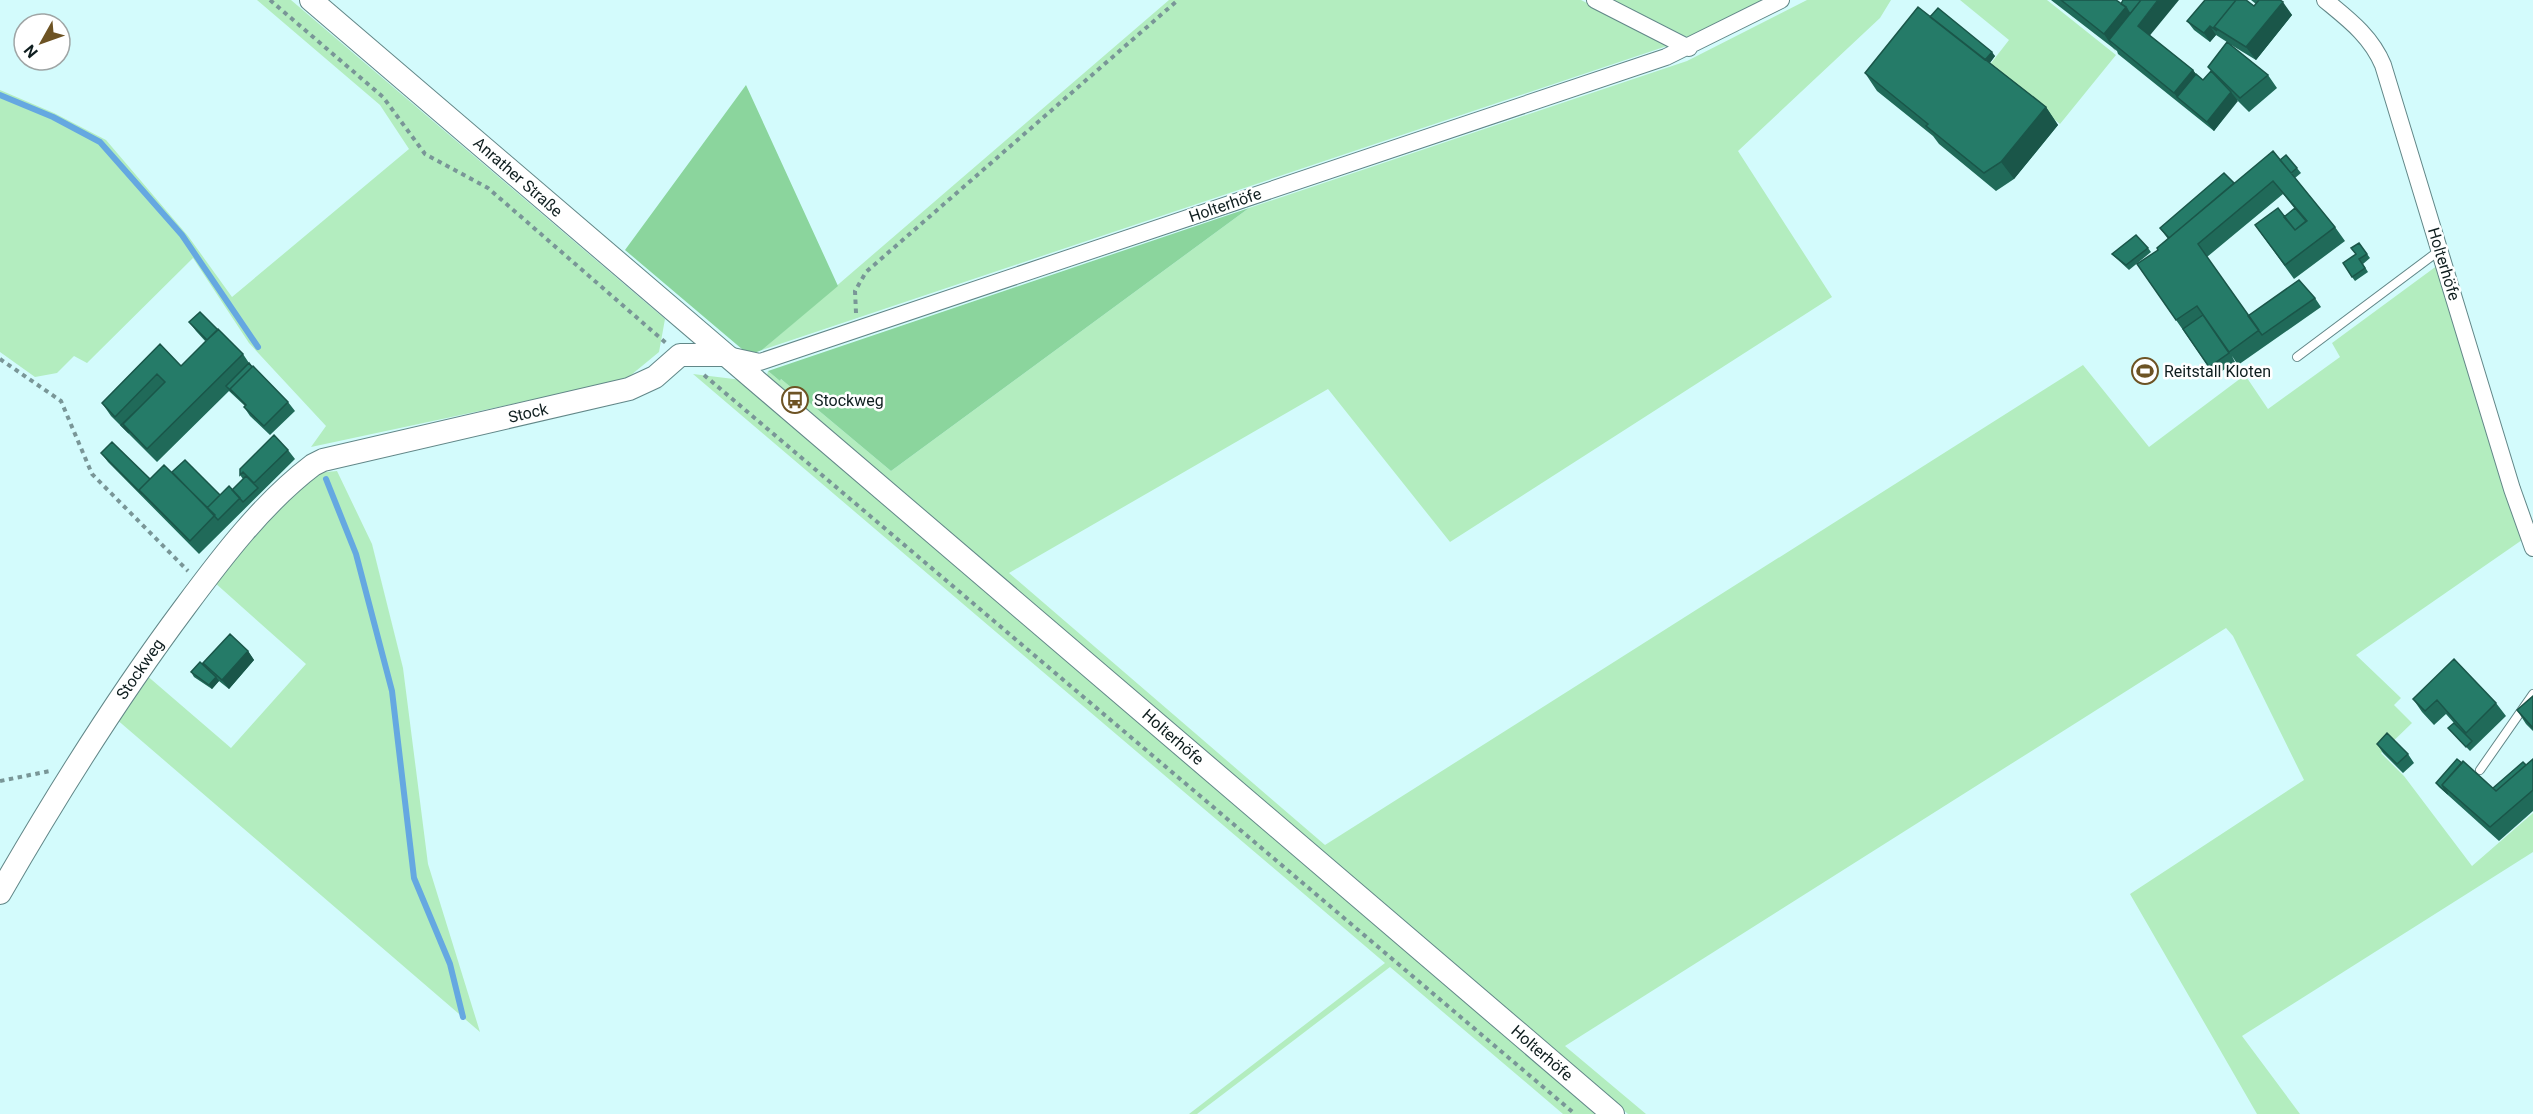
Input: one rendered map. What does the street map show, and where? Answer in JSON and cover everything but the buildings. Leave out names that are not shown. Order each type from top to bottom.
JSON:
[{"type":"main road","name":"Anrather Straße","points":[[311,0],[729,358]]},
{"type":"main road","points":[[681,355],[729,358]]},
{"type":"main road","name":"Stock","points":[[316,464],[629,389],[655,377],[681,355]]},
{"type":"main road","name":"Holterhöfe","points":[[729,358],[1613,1114]]},
{"type":"main road","name":"Stockweg","points":[[0,893],[75,766],[123,693],[201,585],[263,513],[316,464]]},
{"type":"street","points":[[1595,0],[1689,48]]},
{"type":"street","name":"Holterhöfe","points":[[729,358],[760,362],[1689,48],[1782,0]]},
{"type":"street","name":"Holterhöfe","points":[[2325,0],[2363,32],[2379,55],[2512,489],[2533,548]]},
{"type":"lane","points":[[2297,357],[2440,250]]},
{"type":"lane","points":[[2480,770],[2533,694]]},
{"type":"path","points":[[270,0],[383,97],[425,154],[489,188],[681,355],[1575,1114]]},
{"type":"path","points":[[860,327],[854,298],[856,287],[866,272],[1178,0]]},
{"type":"path","points":[[0,359],[61,401],[92,474],[201,585]]},
{"type":"path","points":[[0,781],[75,766]]},
{"type":"green space","points":[[257,0],[291,0],[665,319],[659,352],[625,380],[311,447],[326,426],[249,343],[193,258],[87,363],[74,356],[57,373],[35,377],[0,352],[0,90],[54,113],[106,140],[188,236],[232,297],[409,149],[380,105]]},
{"type":"green space","points":[[1169,0],[1581,0],[1670,45],[762,350]]},
{"type":"green space","points":[[1612,0],[1764,0],[1689,38]]},
{"type":"green space","points":[[1807,0],[1891,0],[1880,18],[1738,151],[1832,297],[1450,542],[1328,389],[1009,573],[1325,845],[2083,365],[2149,447],[2245,375],[2268,409],[2340,357],[2332,343],[2438,265],[2522,540],[2356,655],[2401,698],[2394,705],[2412,723],[2381,753],[2404,776],[2472,866],[2533,813],[2533,852],[2242,1036],[2300,1114],[2257,1114],[2130,894],[2304,780],[2233,636],[2226,628],[1565,1046],[1646,1114],[1628,1114],[767,375],[768,371],[780,381],[781,379],[891,471],[1249,208],[1687,61]]},
{"type":"green space","points":[[1960,0],[2047,0],[2116,55],[2060,124],[1988,67],[2009,40]]},
{"type":"green space","points":[[746,85],[838,286],[762,350],[749,355],[625,250]]},
{"type":"green space","points":[[1249,208],[891,471],[781,379],[780,381],[768,371]]},
{"type":"green space","points":[[693,374],[742,380],[1601,1114],[1563,1114],[1390,967],[1197,1114],[1189,1114],[1385,963]]},
{"type":"green space","points":[[337,471],[372,544],[403,668],[428,864],[480,1032],[115,718],[145,674],[231,748],[306,664],[214,582],[242,546],[316,473]]},
{"type":"waterway","points":[[0,95],[53,117],[100,142],[182,235],[258,347]]},
{"type":"waterway","points":[[326,479],[356,554],[392,691],[414,878],[450,964],[463,1017]]},
{"type":"place","name":"Reitstall Kloten","points":[[2145,371]]},
{"type":"place","name":"Stockweg","points":[[795,400]]}]
